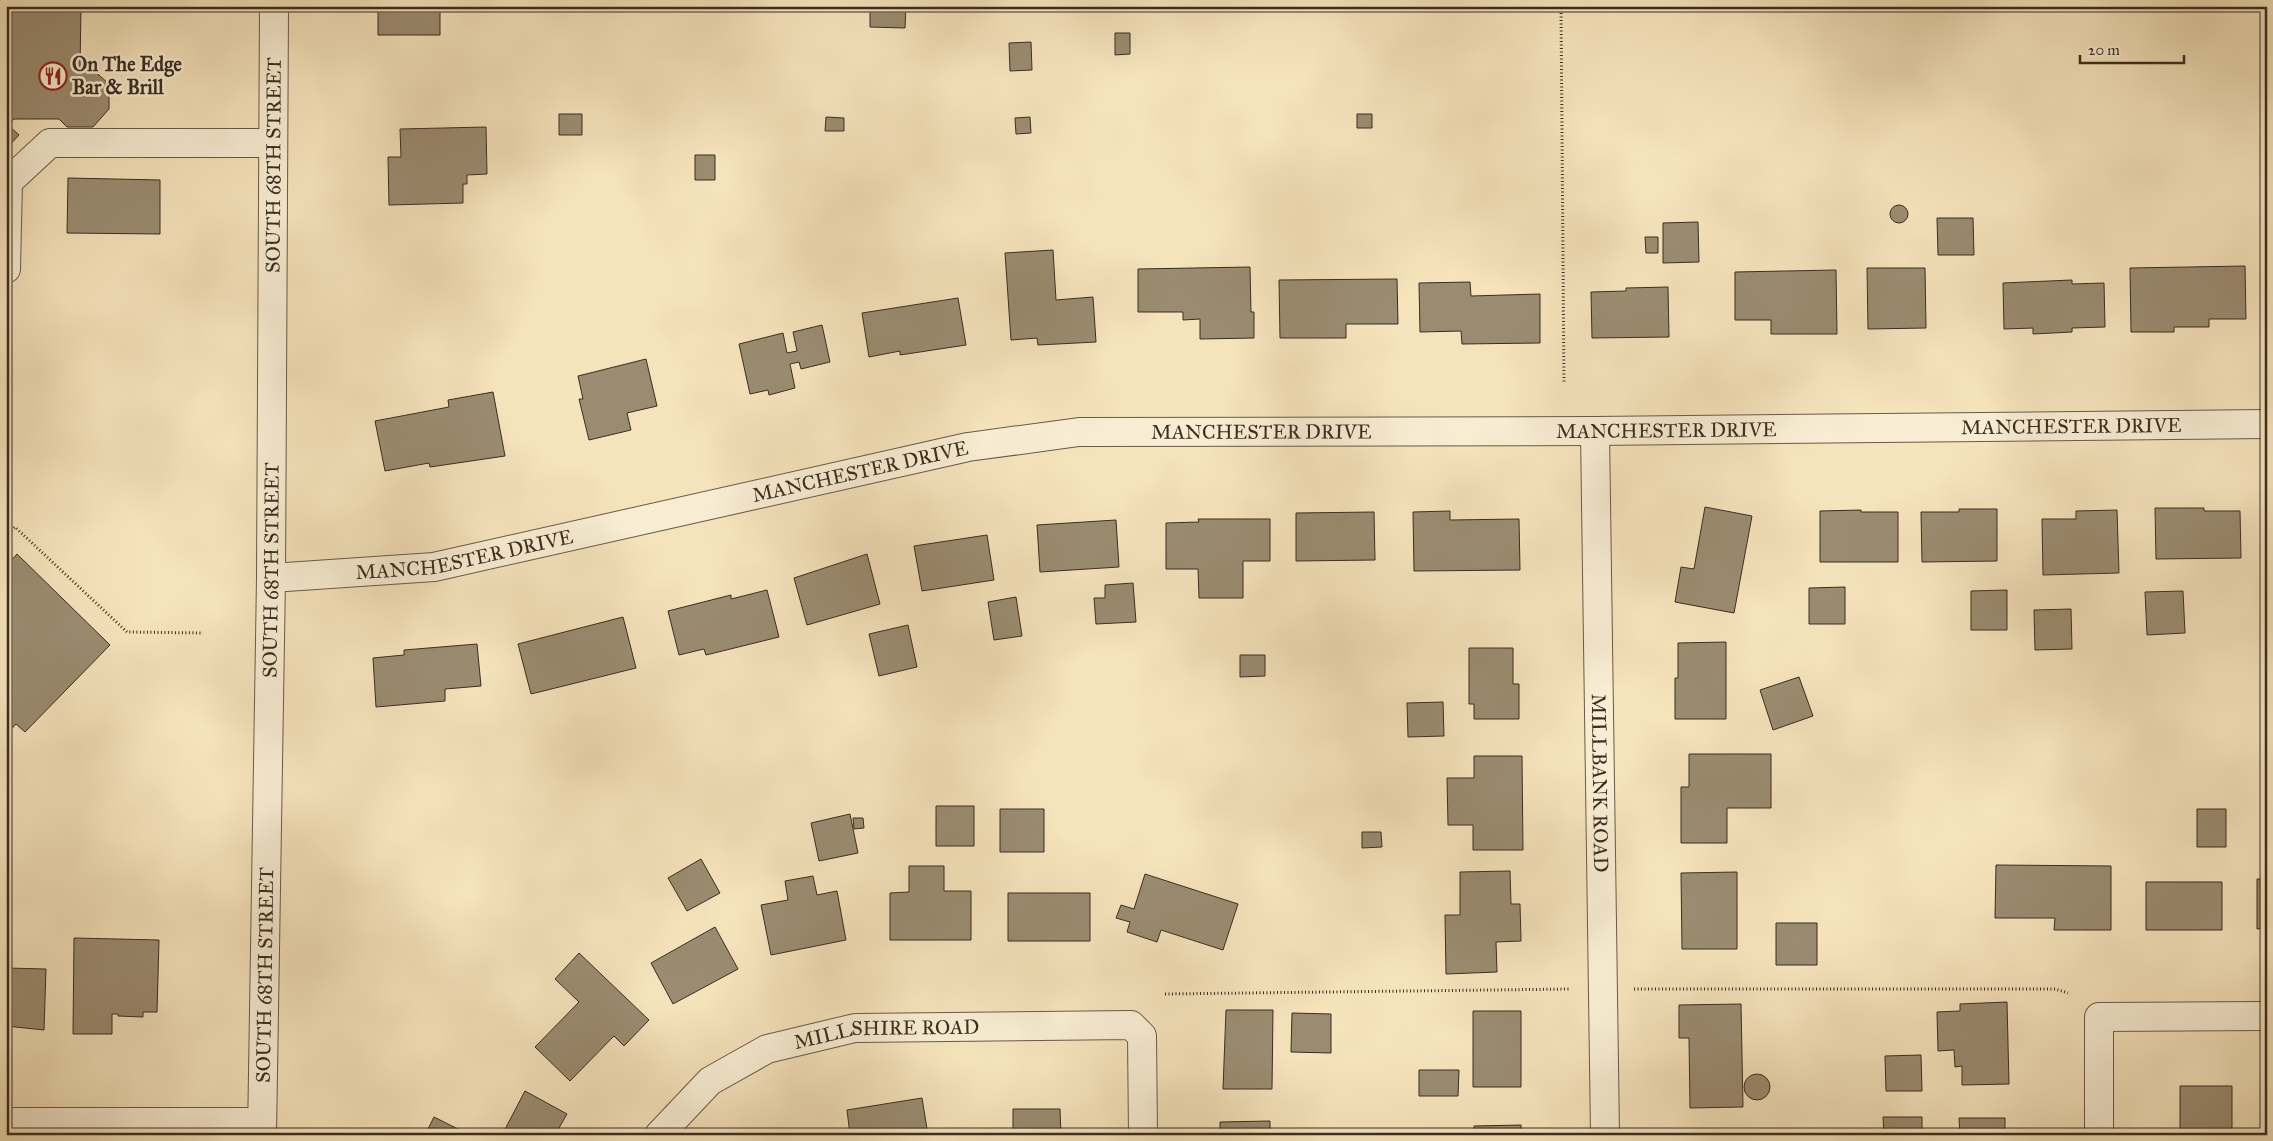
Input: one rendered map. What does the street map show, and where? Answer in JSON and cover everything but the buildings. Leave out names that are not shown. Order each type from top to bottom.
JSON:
[{"type":"street","name":"SOUTH 68TH STREET","points":[[262,1129],[270,578],[274,6]]},
{"type":"street","points":[[6,269],[8,182],[50,143],[273,143]]},
{"type":"street","name":"MANCHESTER DRIVE","points":[[270,578],[434,567],[968,447],[1079,432],[1595,431],[2267,424]]},
{"type":"street","name":"MILLBANK ROAD","points":[[1595,431],[1605,1135]]},
{"type":"street","points":[[2099,1135],[2099,1017],[2267,1016]]},
{"type":"street","name":"MILLSHIRE ROAD","points":[[660,1135],[710,1081],[767,1049],[855,1028],[1131,1026],[1142,1036],[1143,1135]]},
{"type":"street","points":[[6,1122],[262,1129]]},
{"type":"path","points":[[1561,6],[1564,384]]},
{"type":"path","points":[[6,536],[15,527],[126,632],[203,633]]},
{"type":"place","name":"On The Edge Bar & Brill","points":[[53,76]]}]
